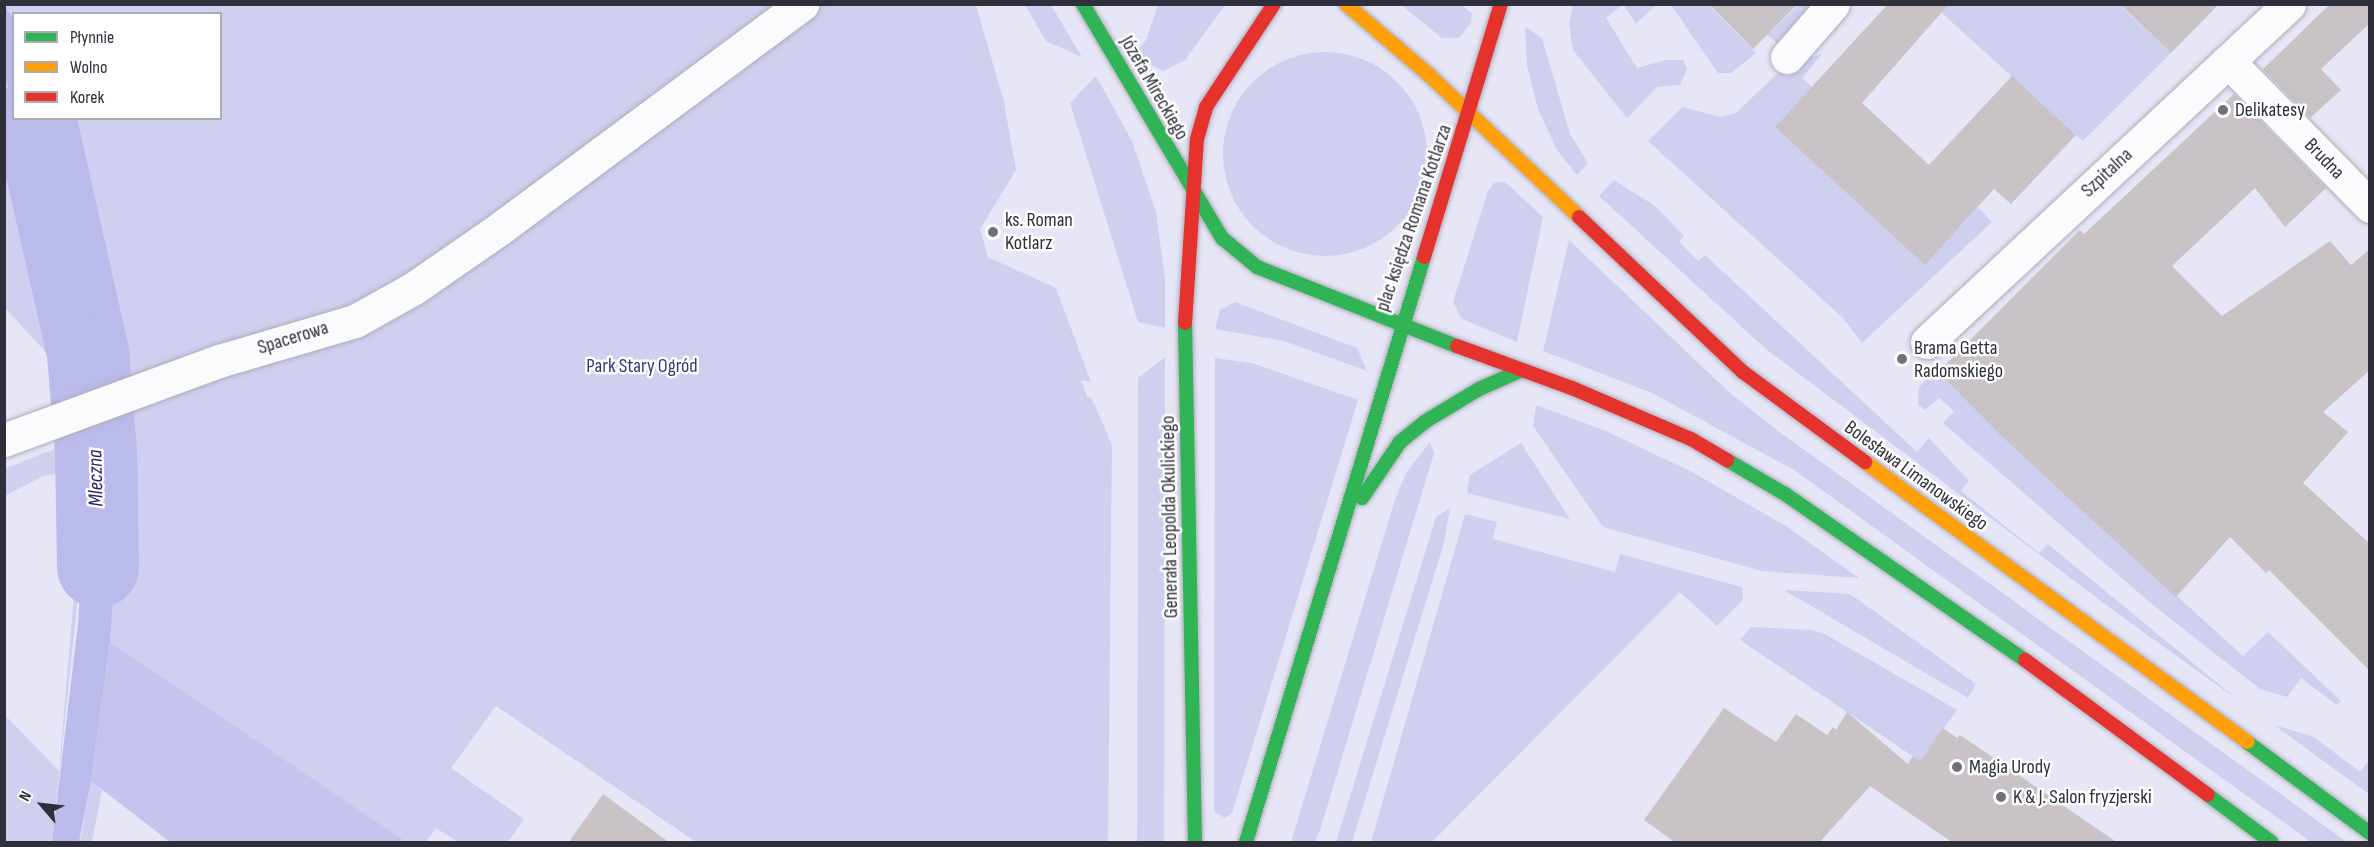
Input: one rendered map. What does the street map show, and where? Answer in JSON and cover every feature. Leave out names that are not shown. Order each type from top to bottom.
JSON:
[{"type":"main road","name":"Józefa Mireckiego","points":[[1083,4],[1192,191]]},
{"type":"main road","points":[[1192,191],[1197,139],[1206,107],[1274,4]]},
{"type":"main road","name":"plac księdza Romana Kotlarza","points":[[1192,191],[1222,238],[1257,267],[1402,327],[1469,115],[1428,74],[1346,4]]},
{"type":"main road","points":[[1469,115],[1501,4]]},
{"type":"main road","name":"Bolesława Limanowskiego","points":[[1469,115],[1743,372],[2370,833]]},
{"type":"main road","name":"Generała Leopolda Okulickiego","points":[[1192,191],[1185,332],[1195,843]]},
{"type":"main road","points":[[1246,843],[1402,327],[1572,388],[1691,439],[1785,494],[2045,674],[2271,843]]},
{"type":"main road","points":[[1332,562],[1375,474],[1400,442],[1426,421],[1479,389],[1520,371]]},
{"type":"street","name":"Spacerowa","points":[[4,440],[117,397],[355,321],[414,288],[586,166],[802,4]]},
{"type":"street","points":[[1787,57],[1833,4]]},
{"type":"street","name":"Szpitalna","points":[[1927,342],[2289,4]]},
{"type":"street","name":"Brudna","points":[[2228,61],[2370,206]]},
{"type":"green space","points":[[1158,4],[1225,5],[1185,60],[1163,71],[1144,61],[1136,51],[1146,40]]},
{"type":"green space","points":[[1624,4],[1657,4],[1636,24],[1624,5]]},
{"type":"green space","name":"Park Stary Ogród","points":[[5,5],[976,5],[1004,102],[1016,170],[980,229],[988,257],[1056,288],[1091,382],[1081,380],[1112,445],[1108,842],[696,842],[496,706],[451,768],[524,819],[508,842],[458,842],[436,828],[426,842],[407,842],[110,642],[118,541],[116,447],[68,376],[5,308]]},
{"type":"green space","points":[[1025,5],[1051,5],[1082,57],[1046,41]]},
{"type":"green space","points":[[1401,5],[1461,5],[1472,13],[1471,23],[1459,38],[1442,38]]},
{"type":"green space","points":[[1573,5],[1622,5],[1606,18],[1637,68],[1666,60],[1683,60],[1687,69],[1680,85],[1657,87],[1627,118],[1573,50],[1569,24]]},
{"type":"green space","points":[[1671,5],[1709,5],[1756,53],[1731,73],[1718,73]]},
{"type":"green space","points":[[1799,5],[1814,5],[1780,45],[1767,35]]},
{"type":"green space","points":[[1933,5],[2120,5],[2171,53],[2083,141]]},
{"type":"green space","points":[[1525,27],[1542,38],[1570,134],[1588,163],[1577,175],[1557,150],[1538,109],[1527,65]]},
{"type":"green space","points":[[1315,52],[1335,52],[1355,56],[1373,64],[1390,75],[1404,89],[1423,124],[1427,154],[1423,184],[1415,202],[1404,219],[1390,233],[1355,252],[1335,256],[1315,256],[1295,252],[1277,244],[1260,233],[1246,219],[1227,184],[1223,164],[1223,144],[1227,124],[1235,106],[1246,89],[1260,75],[1295,56]]},
{"type":"green space","points":[[1822,54],[1802,78],[1812,87],[1775,127],[1925,264],[1978,207],[1992,222],[1862,343],[1843,318],[1648,141],[1682,107],[1721,117],[1736,113],[1780,71],[1787,77],[1805,59]]},
{"type":"green space","points":[[1096,76],[1132,141],[1156,212],[1165,279],[1165,328],[1138,322],[1070,103]]},
{"type":"green space","points":[[1614,180],[1655,206],[1684,236],[1679,242],[1698,261],[1705,255],[1917,452],[1929,438],[1969,481],[1961,491],[2039,553],[2048,544],[2238,700],[2121,616],[1766,349],[1599,196]]},
{"type":"green space","points":[[1505,182],[1543,217],[1517,342],[1462,319],[1453,302],[1488,191],[1494,183]]},
{"type":"green space","points":[[1569,240],[1731,394],[1781,433],[2347,842],[2311,842],[1794,470],[1652,393],[1543,351]]},
{"type":"green space","points":[[1235,302],[1357,348],[1367,371],[1284,341],[1215,329],[1220,310]]},
{"type":"green space","points":[[1165,357],[1164,842],[1137,842],[1138,378]]},
{"type":"green space","points":[[1215,358],[1252,363],[1358,400],[1232,813],[1225,818],[1214,812]]},
{"type":"green space","points":[[1936,370],[2001,436],[2243,656],[2268,632],[2341,701],[2337,705],[2301,678],[2287,697],[2260,689],[2153,605],[1943,423],[1954,411],[1939,398],[1925,410],[1918,404],[1919,387]]},
{"type":"green space","points":[[1536,405],[1606,431],[1692,472],[1786,526],[1859,578],[1762,571],[1603,527],[1533,426]]},
{"type":"green space","points":[[74,441],[76,457],[83,456],[83,549],[52,842],[5,842],[4,714],[59,771],[77,560],[76,470],[43,476],[5,496],[4,469]]},
{"type":"green space","points":[[1430,442],[1434,453],[1321,827],[1315,842],[1291,842],[1394,503],[1406,473]]},
{"type":"green space","points":[[1521,443],[1570,519],[1467,493],[1470,475]]},
{"type":"green space","points":[[1450,508],[1444,543],[1352,842],[1336,842],[1436,517]]},
{"type":"green space","points":[[1465,514],[1497,522],[1493,539],[1615,572],[1620,554],[1742,587],[1743,600],[1717,626],[1680,592],[1432,842],[1371,842]]},
{"type":"green space","points":[[1784,590],[1850,594],[1976,684],[1968,698]]},
{"type":"green space","points":[[1751,627],[1811,630],[1825,634],[1957,710],[1920,761],[1740,640]]},
{"type":"green space","points":[[2274,725],[2314,737],[2360,772],[2369,760],[2369,794]]},
{"type":"green space","points":[[91,781],[102,790],[92,842],[80,842]]},
{"type":"shaded area","points":[[110,642],[407,842],[170,842],[91,781]]},
{"type":"water","points":[[4,5],[12,17],[12,99],[5,76]]},
{"type":"water","points":[[20,120],[52,120],[98,290],[112,360],[76,373],[61,270],[36,165]]},
{"type":"water","points":[[116,446],[118,541],[110,642],[91,781],[79,842],[52,842],[78,624],[83,549],[83,456]]},
{"type":"building","points":[[1709,4],[1798,4],[1753,49]]},
{"type":"building","points":[[1888,4],[1949,4],[1862,103],[1929,165],[2012,76],[2076,135],[2011,204],[1994,189],[1925,265],[1775,127]]},
{"type":"building","points":[[2120,4],[2219,4],[2171,53]]},
{"type":"building","points":[[2330,4],[2370,4],[2370,23],[2321,69],[2341,90],[2310,118],[2263,69]]},
{"type":"building","points":[[2234,94],[2326,188],[2285,227],[2255,188],[2172,266],[2222,316],[2330,241],[2351,265],[2370,249],[2370,370],[2323,412],[2348,432],[2303,483],[2370,544],[2370,671],[2269,570],[2266,573],[2230,537],[2176,597],[2001,436],[1938,372],[2080,230],[2084,234]]},
{"type":"building","points":[[1724,708],[1776,742],[1796,714],[1827,735],[1833,727],[1836,730],[1847,712],[1908,764],[1913,756],[1920,761],[1943,728],[1957,738],[1960,735],[2118,843],[1953,843],[1870,786],[1819,843],[1676,843],[1644,820]]},
{"type":"building","points":[[603,794],[670,843],[568,843]]},
{"type":"waterway","name":"Mleczna","points":[[35,120],[88,354],[96,452],[98,567]]},
{"type":"traffic: fast","points":[[1083,4],[1222,238],[1257,267],[1457,346]]},
{"type":"traffic: fast","points":[[1246,842],[1424,257]]},
{"type":"traffic: fast","points":[[1185,323],[1195,842]]},
{"type":"traffic: fast","points":[[1362,498],[1400,442],[1426,421],[1479,389],[1520,371]]},
{"type":"traffic: fast","points":[[1727,460],[1785,494],[2025,660]]},
{"type":"traffic: fast","points":[[2247,742],[2370,833]]},
{"type":"traffic: fast","points":[[2208,795],[2271,842]]},
{"type":"traffic: slow","points":[[1346,4],[1428,74],[1579,217]]},
{"type":"traffic: slow","points":[[1865,462],[2247,742]]},
{"type":"traffic: jam","points":[[1185,323],[1197,139],[1206,107],[1274,4]]},
{"type":"traffic: jam","points":[[1424,257],[1501,4]]},
{"type":"traffic: jam","points":[[1579,217],[1743,372],[1865,462]]},
{"type":"traffic: jam","points":[[1457,346],[1572,388],[1691,439],[1727,460]]},
{"type":"traffic: jam","points":[[2025,660],[2208,795]]},
{"type":"place","name":"Delikatesy","points":[[2223,110]]},
{"type":"place","name":"ks. Roman Kotlarz","points":[[993,232]]},
{"type":"place","name":"Brama Getta Radomskiego","points":[[1902,359]]},
{"type":"place","name":"Magia Urody","points":[[1957,767]]},
{"type":"place","name":"K & J. Salon fryzjerski","points":[[2001,797]]}]
